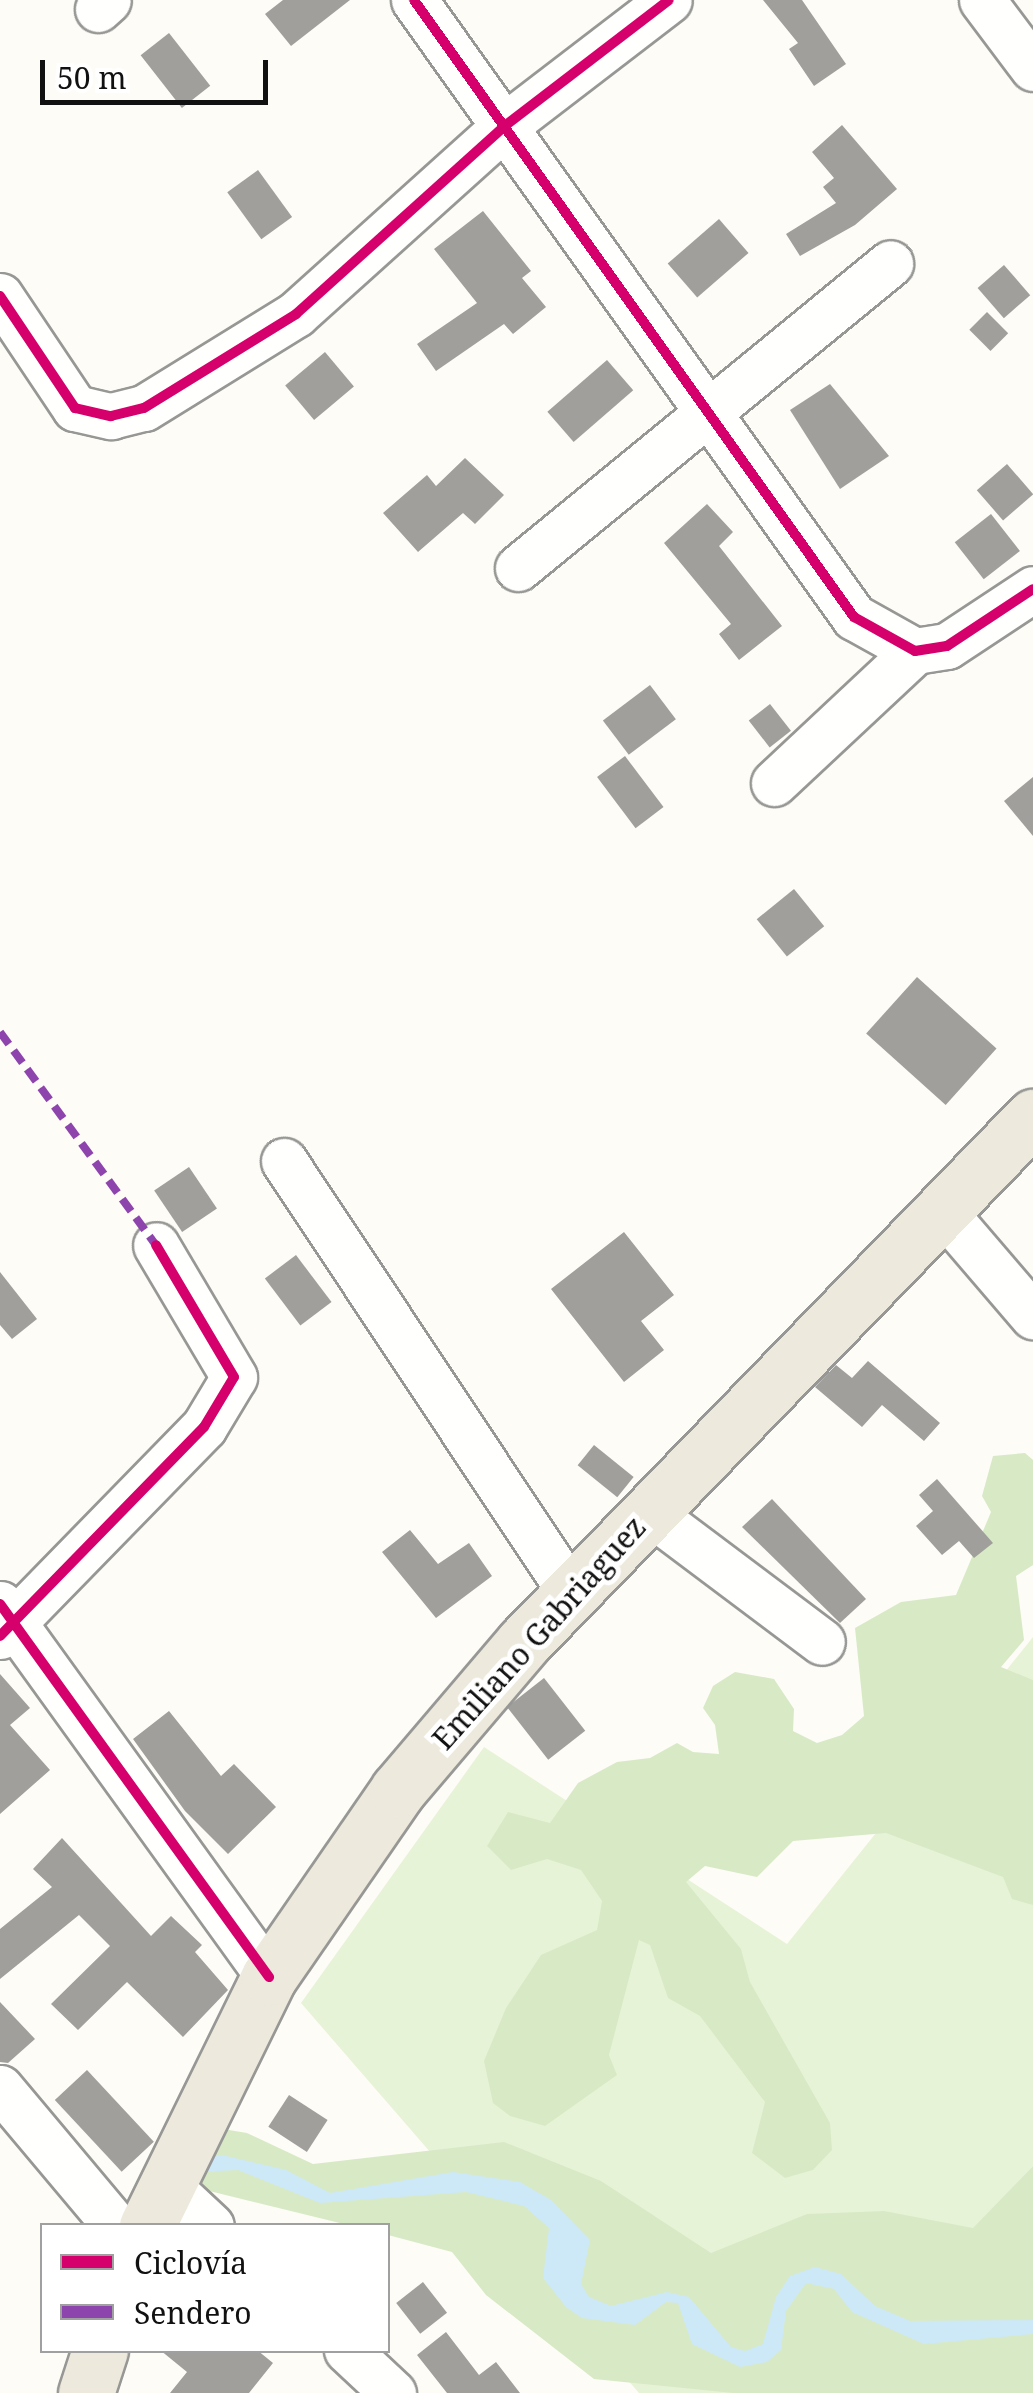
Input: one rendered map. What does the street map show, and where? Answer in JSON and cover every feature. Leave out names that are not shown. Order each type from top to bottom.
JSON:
[{"type":"main road","name":"Emiliano Gabriaguez","points":[[157,2205],[269,1977],[398,1790],[571,1593],[1033,1118]]},
{"type":"main road","points":[[86,2393],[99,2353]]},
{"type":"street","points":[[414,0],[854,618],[915,651]]},
{"type":"street","points":[[0,296],[75,408],[111,416],[144,408],[296,314],[506,125],[669,0]]},
{"type":"street","points":[[982,0],[1033,68]]},
{"type":"street","points":[[518,568],[710,416],[890,263]]},
{"type":"street","points":[[774,783],[915,651],[947,646],[1033,590]]},
{"type":"street","points":[[284,1161],[571,1593]]},
{"type":"street","points":[[942,1210],[1033,1316]]},
{"type":"street","points":[[156,1245],[234,1377],[204,1427],[5,1621],[269,1977]]},
{"type":"street","points":[[649,1512],[822,1642]]},
{"type":"street","points":[[0,2088],[113,2223]]},
{"type":"street","points":[[157,2205],[203,2223]]},
{"type":"street","points":[[351,2353],[393,2393]]},
{"type":"green space","points":[[1025,1453],[1033,1460],[1033,1565],[1016,1576],[1024,1640],[1001,1667],[1033,1680],[1033,1905],[1012,1899],[1003,1877],[886,1833],[793,1841],[757,1877],[705,1866],[686,1882],[741,1949],[750,1982],[830,2123],[832,2150],[813,2170],[785,2178],[752,2153],[765,2102],[700,2016],[668,1998],[650,1945],[639,1940],[609,2055],[617,2075],[545,2126],[510,2116],[493,2103],[484,2061],[506,2008],[541,1955],[597,1930],[602,1901],[581,1870],[547,1859],[511,1870],[487,1846],[508,1812],[550,1823],[578,1783],[617,1762],[650,1758],[677,1743],[693,1752],[719,1754],[715,1725],[703,1708],[713,1686],[735,1672],[774,1679],[794,1709],[793,1731],[817,1743],[842,1735],[864,1716],[855,1628],[901,1602],[956,1595],[991,1512],[982,1496],[993,1456]]},
{"type":"green space","points":[[1033,1637],[1033,2166],[816,2393],[639,2393],[301,2003],[484,1747],[787,1944]]},
{"type":"green space","points":[[217,2128],[247,2133],[313,2164],[504,2142],[601,2181],[711,2253],[807,2214],[884,2211],[973,2228],[1033,2166],[1033,2393],[733,2393],[594,2379],[486,2295],[452,2252],[390,2236],[390,2223],[340,2223],[189,2186]]},
{"type":"water","points":[[222,2155],[286,2170],[330,2193],[453,2172],[520,2182],[551,2200],[590,2240],[581,2284],[589,2297],[611,2306],[667,2292],[689,2297],[731,2347],[745,2351],[763,2344],[776,2297],[790,2276],[815,2267],[841,2274],[875,2306],[910,2321],[1033,2320],[1033,2334],[924,2344],[852,2312],[834,2289],[806,2283],[786,2311],[781,2350],[767,2362],[740,2367],[692,2344],[678,2303],[666,2302],[635,2325],[582,2318],[566,2307],[543,2278],[549,2228],[524,2206],[466,2192],[320,2203],[238,2170],[197,2172],[202,2159]]},
{"type":"building","points":[[283,0],[350,0],[291,46],[265,14]]},
{"type":"building","points":[[763,0],[802,0],[846,64],[814,86],[789,49],[798,43]]},
{"type":"building","points":[[169,33],[210,86],[182,108],[141,55]]},
{"type":"building","points":[[842,125],[897,189],[855,225],[800,256],[786,234],[836,203],[823,187],[834,178],[812,152]]},
{"type":"building","points":[[258,170],[292,217],[261,239],[227,192]]},
{"type":"building","points":[[483,211],[531,271],[522,278],[546,307],[513,334],[504,324],[436,371],[417,344],[477,303],[434,249]]},
{"type":"building","points":[[719,219],[749,253],[697,298],[668,264]]},
{"type":"building","points":[[1004,265],[1030,295],[1004,318],[978,288]]},
{"type":"building","points":[[987,312],[1008,333],[991,351],[969,330]]},
{"type":"building","points":[[325,352],[354,386],[314,420],[285,385]]},
{"type":"building","points":[[607,360],[633,390],[574,442],[547,412]]},
{"type":"building","points":[[830,384],[889,456],[840,489],[790,410]]},
{"type":"building","points":[[465,458],[504,495],[475,524],[463,513],[418,552],[383,513],[427,475],[436,486]]},
{"type":"building","points":[[1007,464],[1033,494],[1003,520],[977,490]]},
{"type":"building","points":[[707,504],[733,532],[719,546],[782,626],[739,660],[719,634],[731,624],[664,543]]},
{"type":"building","points":[[991,514],[1020,551],[984,579],[955,542]]},
{"type":"building","points":[[650,685],[676,719],[629,755],[603,721]]},
{"type":"building","points":[[770,704],[791,731],[770,747],[749,721]]},
{"type":"building","points":[[625,756],[664,807],[636,828],[597,777]]},
{"type":"building","points":[[1033,777],[1033,836],[1004,801]]},
{"type":"building","points":[[794,889],[824,926],[787,957],[757,919]]},
{"type":"building","points":[[917,977],[997,1049],[946,1105],[866,1033]]},
{"type":"building","points":[[189,1167],[217,1208],[182,1232],[154,1190]]},
{"type":"building","points":[[624,1232],[674,1295],[641,1321],[664,1350],[624,1382],[551,1289]]},
{"type":"building","points":[[296,1255],[332,1302],[300,1326],[265,1278]]},
{"type":"building","points":[[0,1272],[37,1319],[12,1339],[0,1325]]},
{"type":"building","points":[[868,1361],[940,1423],[924,1441],[882,1405],[862,1427],[815,1387],[836,1365],[852,1378]]},
{"type":"building","points":[[594,1445],[634,1477],[617,1497],[578,1465]]},
{"type":"building","points":[[937,1479],[993,1543],[974,1558],[959,1541],[942,1555],[916,1526],[933,1511],[919,1495]]},
{"type":"building","points":[[772,1499],[866,1599],[840,1623],[742,1527]]},
{"type":"building","points":[[410,1530],[438,1564],[469,1543],[492,1576],[436,1618],[382,1552]]},
{"type":"building","points":[[0,1674],[30,1708],[10,1725],[50,1770],[0,1814]]},
{"type":"building","points":[[544,1678],[585,1731],[548,1760],[507,1707]]},
{"type":"building","points":[[169,1711],[221,1776],[234,1764],[276,1807],[228,1854],[185,1811],[133,1739]]},
{"type":"building","points":[[62,1838],[151,1936],[171,1916],[202,1945],[195,1952],[228,1990],[183,2037],[127,1982],[78,2030],[51,2004],[110,1946],[79,1915],[0,1979],[0,1929],[52,1887],[33,1869]]},
{"type":"building","points":[[0,2002],[35,2039],[8,2063],[0,2062]]},
{"type":"building","points":[[87,2070],[154,2142],[122,2172],[55,2100]]},
{"type":"building","points":[[289,2095],[328,2120],[307,2152],[268,2127]]},
{"type":"building","points":[[423,2282],[447,2313],[420,2334],[396,2303]]},
{"type":"building","points":[[446,2332],[479,2375],[496,2362],[520,2393],[447,2393],[417,2355]]},
{"type":"building","points":[[164,2353],[261,2353],[273,2363],[249,2393],[170,2393],[187,2372]]},
{"type":"marked path","points":[[0,1032],[156,1245]]},
{"type":"cycle path","points":[[414,0],[854,617],[915,651],[947,646],[1033,589]]},
{"type":"cycle path","points":[[0,296],[75,408],[111,416],[144,408],[296,314],[506,125],[669,0]]},
{"type":"cycle path","points":[[0,1636],[204,1427],[234,1377],[156,1245]]},
{"type":"cycle path","points":[[0,1604],[269,1977]]}]
